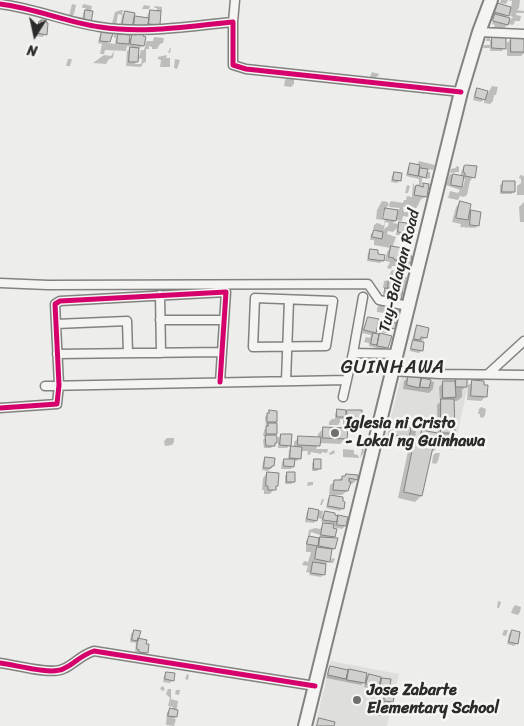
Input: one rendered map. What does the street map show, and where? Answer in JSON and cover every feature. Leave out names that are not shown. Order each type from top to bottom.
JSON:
[{"type":"main road","name":"Tuy-Balayan Road","points":[[305,726],[461,92],[491,0]]},
{"type":"street","points":[[235,0],[232,65],[461,92]]},
{"type":"street","points":[[0,4],[18,6],[98,27],[122,30],[156,30],[233,22]]},
{"type":"street","points":[[479,32],[524,34]]},
{"type":"street","points":[[0,283],[48,285],[368,284],[379,300],[408,306]]},
{"type":"street","points":[[0,408],[57,404],[55,304],[60,301],[226,292],[220,382]]},
{"type":"street","points":[[160,295],[161,353]]},
{"type":"street","points":[[255,298],[289,300],[333,301],[326,346],[252,348],[255,298]]},
{"type":"street","points":[[343,397],[363,298]]},
{"type":"street","points":[[286,381],[289,300]]},
{"type":"street","points":[[160,320],[224,320]]},
{"type":"street","points":[[56,324],[127,321],[128,353]]},
{"type":"street","points":[[488,374],[524,341]]},
{"type":"street","points":[[57,354],[222,352]]},
{"type":"street","points":[[353,353],[396,354]]},
{"type":"street","points":[[392,371],[440,374],[524,375]]},
{"type":"street","points":[[45,386],[347,380]]},
{"type":"street","points":[[0,662],[57,672],[66,668],[83,654],[94,651],[315,686]]},
{"type":"shaded area","points":[[402,374],[470,376],[454,450],[386,437]]},
{"type":"shaded area","name":"Jose Zabarte Elementary School","points":[[331,661],[399,674],[387,726],[315,726]]},
{"type":"building","points":[[497,3],[511,7],[509,16],[494,12]]},
{"type":"building","points":[[85,10],[93,11],[91,23],[84,22]]},
{"type":"building","points":[[150,10],[161,11],[160,25],[149,24]]},
{"type":"building","points":[[125,11],[135,13],[132,28],[122,26]]},
{"type":"building","points":[[495,14],[510,18],[508,25],[493,21]]},
{"type":"building","points":[[135,16],[149,18],[147,28],[134,25]]},
{"type":"building","points":[[41,20],[46,20],[48,23],[47,35],[37,33],[39,21],[41,22]]},
{"type":"building","points":[[102,31],[113,33],[110,42],[100,41]]},
{"type":"building","points":[[135,33],[144,34],[143,36],[146,37],[144,46],[130,44],[132,34],[135,35]]},
{"type":"building","points":[[118,34],[130,35],[129,44],[117,43]]},
{"type":"building","points":[[492,36],[506,36],[506,49],[492,48]]},
{"type":"building","points":[[511,37],[524,38],[524,52],[511,52]]},
{"type":"building","points":[[130,47],[139,48],[138,62],[129,62]]},
{"type":"building","points":[[477,88],[488,91],[485,100],[475,97]]},
{"type":"building","points":[[410,163],[420,165],[418,176],[408,174]]},
{"type":"building","points":[[466,165],[477,166],[475,178],[465,176],[463,172]]},
{"type":"building","points":[[420,168],[428,169],[426,178],[419,176]]},
{"type":"building","points":[[394,172],[402,173],[401,181],[393,180]]},
{"type":"building","points":[[453,174],[464,176],[462,187],[451,185]]},
{"type":"building","points":[[503,181],[515,181],[515,192],[502,192]]},
{"type":"building","points":[[423,183],[429,184],[427,197],[414,195],[416,185],[423,187]]},
{"type":"building","points":[[460,201],[471,204],[468,220],[456,218]]},
{"type":"building","points":[[385,208],[398,210],[396,221],[383,219]]},
{"type":"building","points":[[471,210],[481,212],[479,226],[470,225]]},
{"type":"building","points":[[399,222],[407,223],[405,233],[398,232]]},
{"type":"building","points":[[374,230],[383,232],[382,239],[372,237]]},
{"type":"building","points":[[391,246],[409,249],[408,256],[412,256],[411,263],[397,262],[394,258],[389,257]]},
{"type":"building","points":[[370,249],[378,250],[378,254],[385,255],[384,261],[369,259]]},
{"type":"building","points":[[389,279],[400,281],[399,290],[388,288]]},
{"type":"building","points":[[385,288],[403,291],[401,300],[386,298]]},
{"type":"building","points":[[399,308],[399,316],[389,316],[388,309]]},
{"type":"building","points":[[368,317],[379,319],[376,333],[364,330]]},
{"type":"building","points":[[379,320],[396,323],[395,329],[390,328],[390,331],[378,329]]},
{"type":"building","points":[[417,325],[429,328],[427,338],[414,339]]},
{"type":"building","points":[[373,333],[379,334],[377,345],[371,344]]},
{"type":"building","points":[[380,333],[392,336],[388,348],[377,346]]},
{"type":"building","points":[[413,340],[424,342],[423,351],[411,349]]},
{"type":"building","points":[[408,376],[421,378],[419,388],[407,385]]},
{"type":"building","points":[[456,377],[467,377],[467,387],[456,387]]},
{"type":"building","points":[[422,378],[431,380],[429,388],[420,387]]},
{"type":"building","points":[[472,380],[484,381],[484,385],[488,385],[487,397],[471,396]]},
{"type":"building","points":[[443,381],[455,381],[456,397],[443,398]]},
{"type":"building","points":[[441,399],[454,399],[455,433],[441,433]]},
{"type":"building","points":[[337,409],[346,410],[346,417],[337,417]]},
{"type":"building","points":[[269,410],[277,411],[277,422],[267,422]]},
{"type":"building","points":[[347,410],[362,410],[362,423],[347,423]]},
{"type":"building","points":[[268,423],[277,423],[277,434],[266,434]]},
{"type":"building","points":[[393,424],[411,428],[409,438],[390,434]]},
{"type":"building","name":"Iglesia ni Cristo - Lokal ng Guinhawa","points":[[323,427],[348,428],[347,439],[323,438]]},
{"type":"building","points":[[422,430],[442,434],[440,447],[419,443]]},
{"type":"building","points":[[281,434],[292,434],[291,446],[280,445]]},
{"type":"building","points":[[276,435],[277,443],[275,443],[275,446],[266,446],[265,436]]},
{"type":"building","points":[[298,436],[321,437],[320,446],[298,445]]},
{"type":"building","points":[[414,443],[433,447],[422,496],[404,492]]},
{"type":"building","points":[[291,446],[302,447],[301,459],[290,458]]},
{"type":"building","points":[[265,457],[275,458],[274,466],[264,468]]},
{"type":"building","points":[[284,459],[295,459],[294,467],[284,466]]},
{"type":"building","points":[[314,459],[321,459],[321,469],[314,469]]},
{"type":"building","points":[[267,472],[279,473],[276,490],[268,490],[268,486],[266,486]]},
{"type":"building","points":[[287,472],[295,472],[295,482],[287,482]]},
{"type":"building","points":[[346,474],[358,475],[358,480],[349,478],[349,482],[351,482],[348,491],[333,490],[334,480],[342,480],[342,476]]},
{"type":"building","points":[[330,495],[343,497],[345,502],[344,509],[328,506]]},
{"type":"building","points":[[309,508],[319,510],[317,521],[307,519]]},
{"type":"building","points":[[325,511],[335,513],[338,516],[337,522],[323,520]]},
{"type":"building","points":[[338,515],[348,517],[346,526],[337,525]]},
{"type":"building","points":[[323,523],[334,524],[333,528],[337,529],[335,537],[321,535]]},
{"type":"building","points":[[309,536],[319,538],[318,546],[307,544]]},
{"type":"building","points":[[320,537],[338,538],[335,549],[319,546]]},
{"type":"building","points":[[317,547],[332,549],[330,562],[315,559]]},
{"type":"building","points":[[313,562],[326,564],[325,575],[311,573]]},
{"type":"building","points":[[134,630],[141,631],[138,641],[132,640]]},
{"type":"building","points":[[512,630],[520,632],[518,644],[509,642]]},
{"type":"building","points":[[138,638],[147,640],[146,644],[149,644],[148,653],[139,652],[137,649]]},
{"type":"building","points":[[330,666],[348,670],[346,679],[328,675]]},
{"type":"building","points":[[349,669],[367,673],[365,683],[347,680]]},
{"type":"building","points":[[166,672],[175,673],[174,681],[165,679]]},
{"type":"building","points":[[369,674],[381,677],[379,687],[366,684]]},
{"type":"building","points":[[382,678],[391,679],[389,690],[380,688]]},
{"type":"building","points":[[386,691],[395,693],[393,702],[384,701]]},
{"type":"building","points":[[373,700],[386,703],[384,714],[370,711]]},
{"type":"building","points":[[170,708],[178,710],[177,717],[168,716]]},
{"type":"building","points":[[319,718],[335,722],[334,726],[317,726]]},
{"type":"cycle path","points":[[0,4],[87,25],[117,29],[167,29],[233,22],[233,65],[246,69],[461,92]]},
{"type":"cycle path","points":[[0,408],[57,404],[59,385],[55,304],[60,301],[226,292],[220,382]]},
{"type":"cycle path","points":[[0,663],[57,671],[94,651],[315,686]]},
{"type":"place","name":"Iglesia ni Cristo - Lokal ng Guinhawa","points":[[335,433]]},
{"type":"place","name":"Jose Zabarte Elementary School","points":[[357,700]]},
{"type":"district","name":"GUINHAWA","points":[[393,368]]}]
